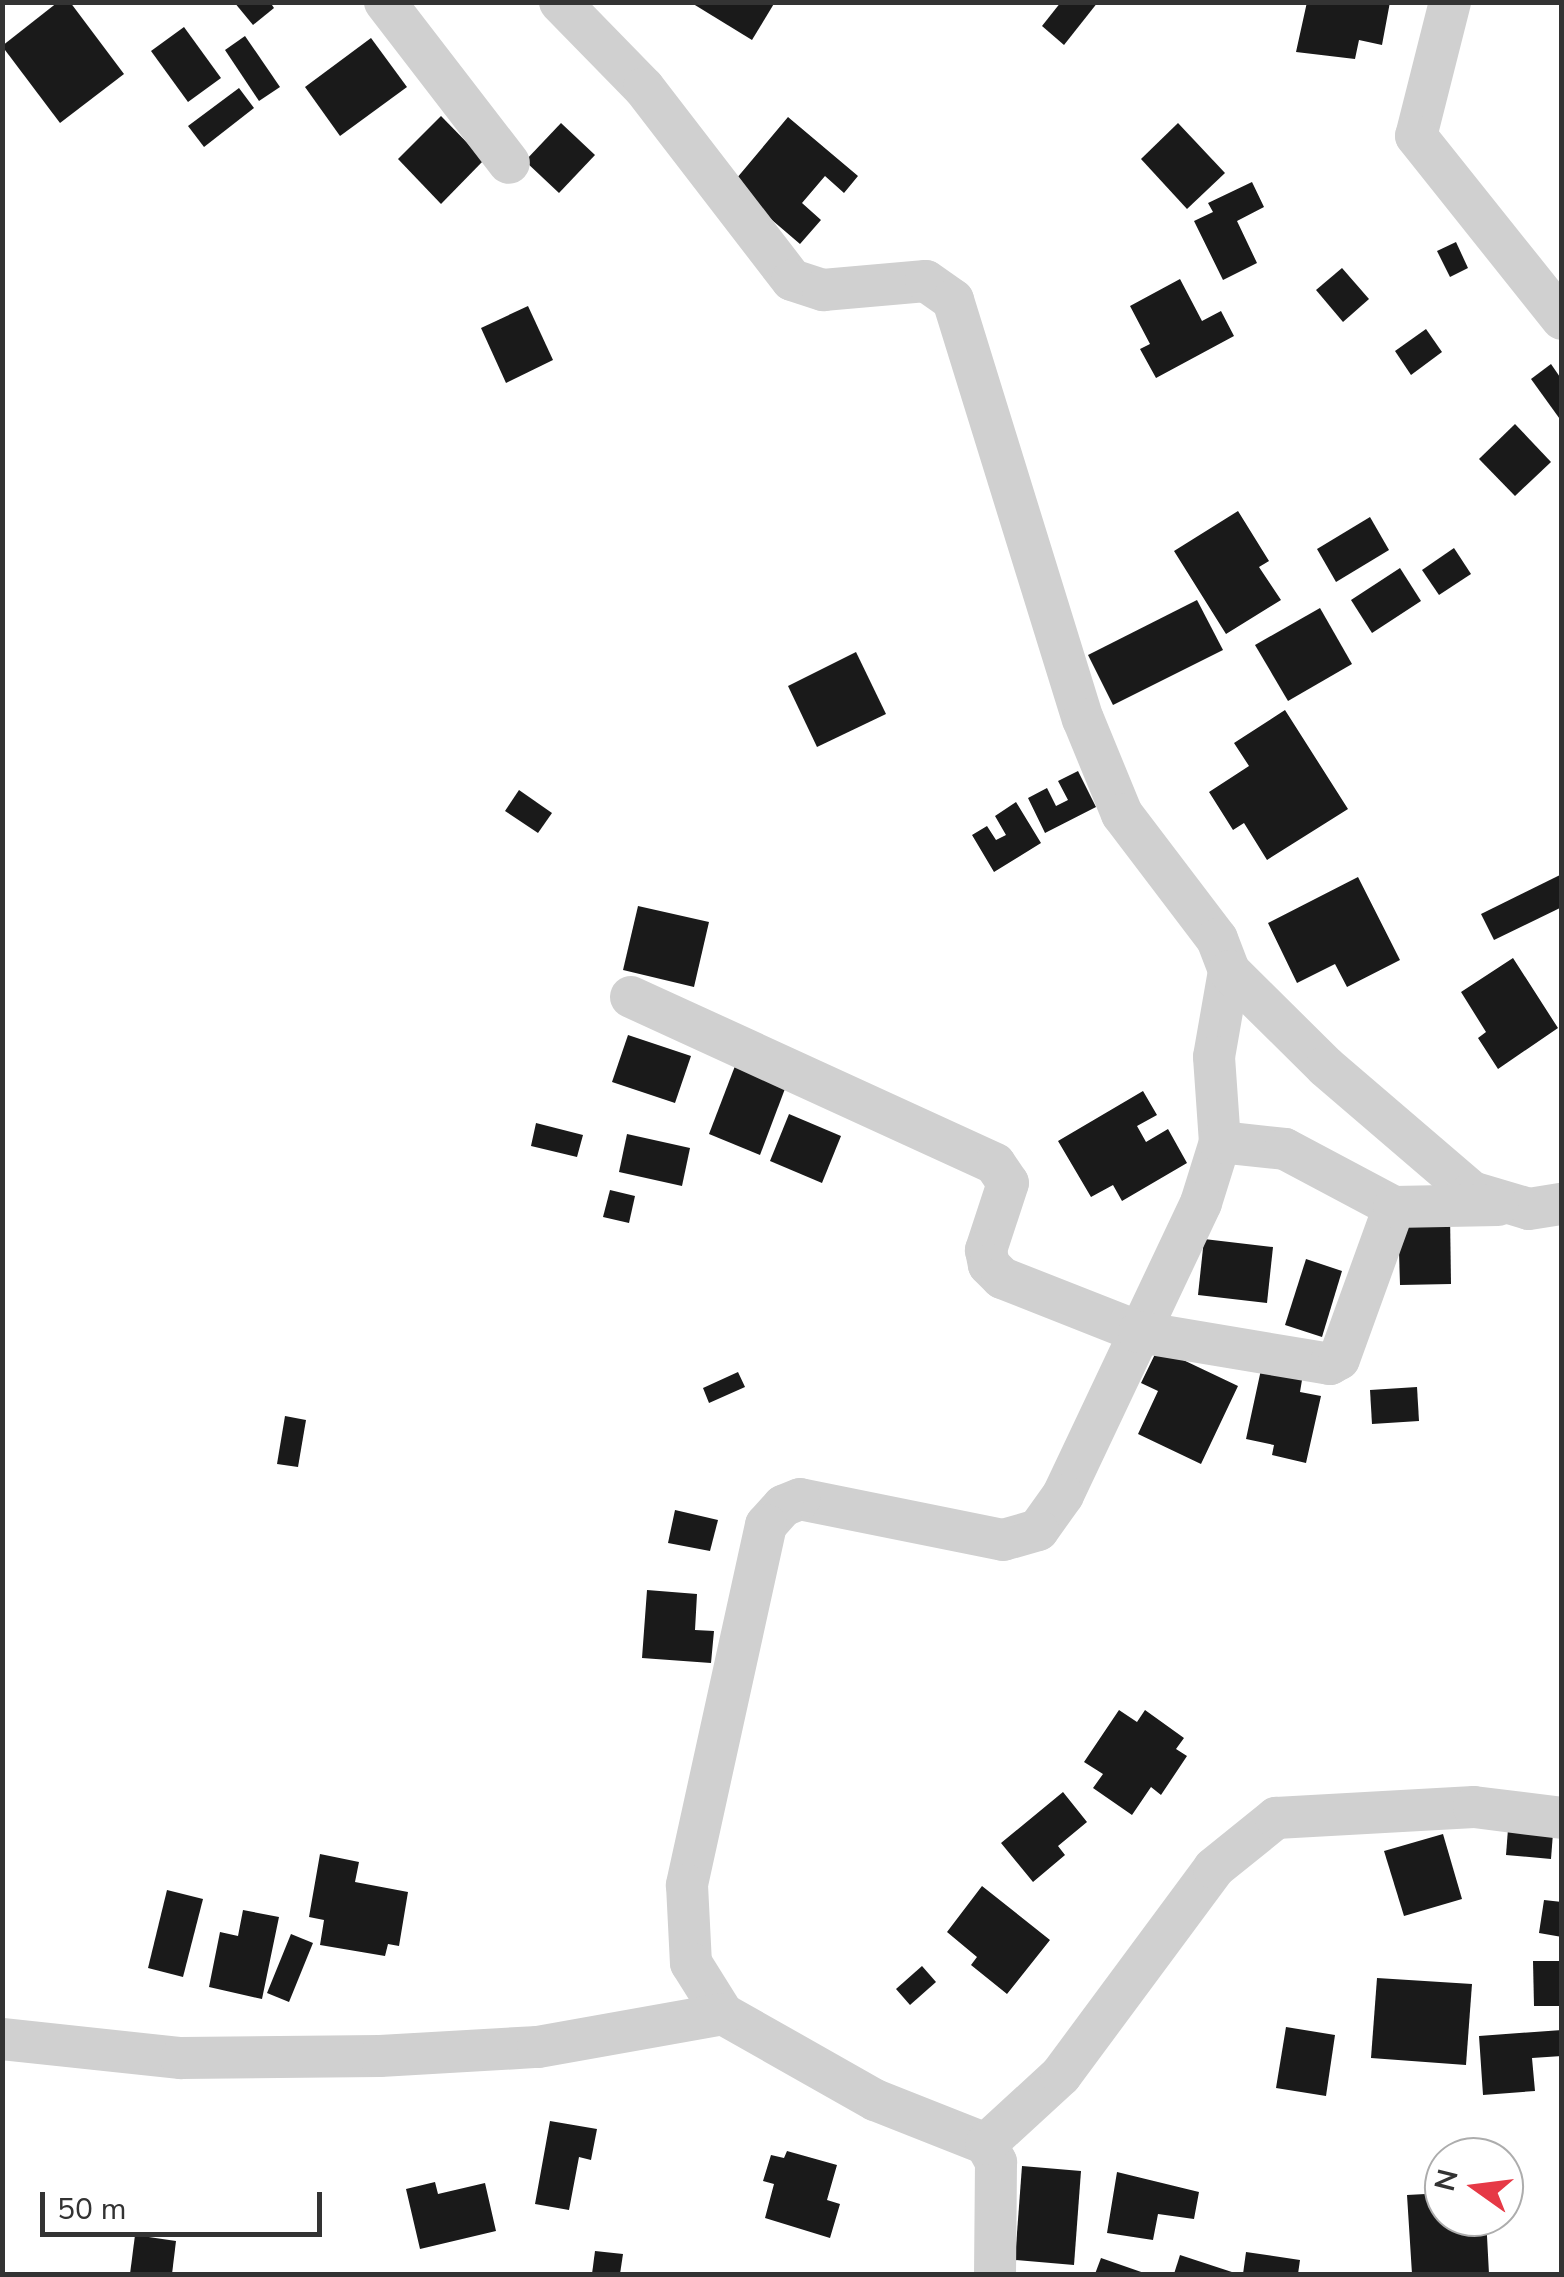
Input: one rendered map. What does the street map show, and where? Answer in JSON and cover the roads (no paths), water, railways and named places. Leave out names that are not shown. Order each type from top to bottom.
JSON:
[{"type":"street","points":[[385,2],[509,162]]},
{"type":"street","points":[[560,2],[644,88],[792,280],[822,290],[926,281],[953,300],[1083,719],[1122,814],[1218,939],[1229,971],[1409,1142],[1472,1192],[1504,1205]]},
{"type":"street","points":[[1450,2],[1416,136],[1562,319]]},
{"type":"street","points":[[995,2274],[996,2162],[986,2144],[875,2100],[722,2014],[691,1963],[687,1885],[766,1524],[800,1499],[1003,1540],[1038,1530],[1063,1495],[1201,1204],[1220,1142],[1214,1057],[1229,971]]},
{"type":"street","points":[[632,997],[995,1164],[1008,1184],[986,1250],[989,1264],[1002,1278],[1140,1332],[1330,1364],[1339,1360],[1394,1207]]},
{"type":"street","points":[[1220,1142],[1285,1149],[1394,1207],[1562,1204]]},
{"type":"street","points":[[986,2144],[1060,2074],[1214,1868],[1276,1818],[1474,1807],[1562,1818]]},
{"type":"street","points":[[2,2039],[181,2058],[380,2056],[538,2047],[722,2014]]}]
